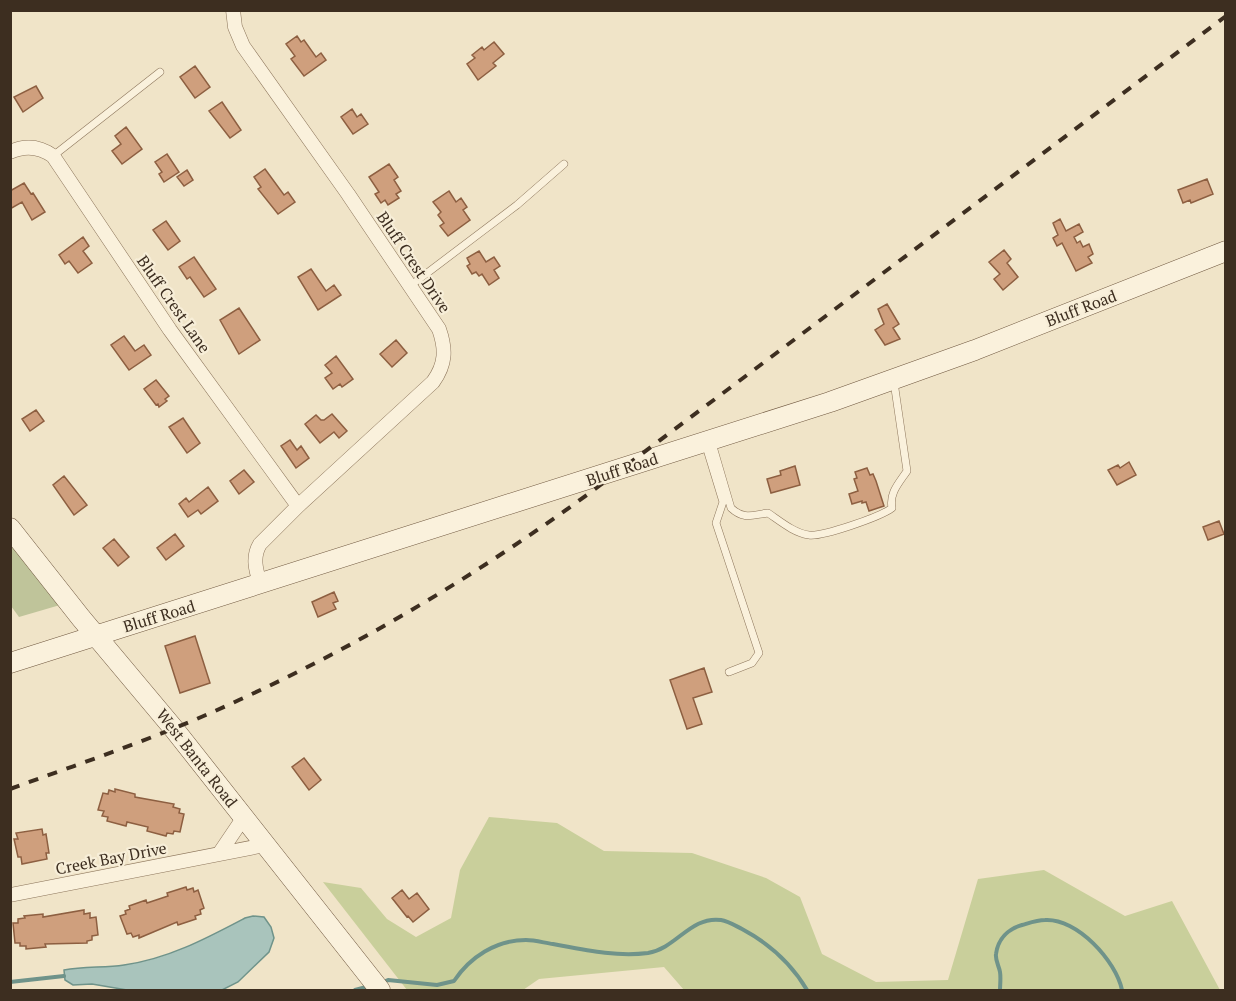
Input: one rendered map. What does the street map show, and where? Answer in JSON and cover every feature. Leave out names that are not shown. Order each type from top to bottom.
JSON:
[{"type":"main road","name":"Bluff Road","points":[[10,663],[708,442],[893,380],[1226,251]]},
{"type":"main road","name":"West Banta Road","points":[[10,528],[174,729],[380,990]]},
{"type":"street","name":"Bluff Crest Drive","points":[[233,10],[235,27],[243,46],[348,194],[441,334],[445,345],[445,356],[440,372],[430,386],[298,506],[256,550],[255,562],[260,584]]},
{"type":"street","points":[[10,152],[32,147],[52,156]]},
{"type":"street","name":"Bluff Crest Lane","points":[[52,156],[170,330],[298,506]]},
{"type":"street","points":[[219,854],[244,818]]},
{"type":"street","name":"Creek Bay Drive","points":[[10,895],[265,845]]},
{"type":"lane","points":[[52,156],[160,72]]},
{"type":"lane","points":[[410,286],[517,205],[564,164]]},
{"type":"lane","points":[[708,442],[731,508],[738,515],[768,513],[789,527],[810,536],[883,515],[892,508],[890,500],[896,486],[907,471],[893,380]]},
{"type":"lane","points":[[708,442],[723,502],[716,523],[759,653],[752,663],[729,672]]},
{"type":"green space","points":[[10,540],[60,605],[19,617],[11,606]]},
{"type":"green space","points":[[489,817],[557,823],[604,851],[692,853],[766,878],[800,897],[822,954],[876,982],[948,980],[978,879],[1044,870],[1125,916],[1172,901],[1220,990],[684,990],[664,967],[539,979],[523,990],[407,990],[323,882],[361,888],[387,919],[416,937],[451,918],[460,870]]},
{"type":"water","points":[[253,916],[264,917],[271,927],[274,938],[269,952],[238,982],[222,990],[127,990],[92,984],[73,985],[65,980],[64,970],[124,965],[156,958],[187,947]]},
{"type":"building","points":[[297,36],[301,42],[304,40],[316,57],[321,53],[326,60],[304,76],[291,59],[295,56],[286,44]]},
{"type":"building","points":[[494,42],[504,54],[493,63],[496,66],[478,80],[467,64],[475,58],[472,55],[482,47],[484,50]]},
{"type":"building","points":[[195,66],[210,87],[195,98],[180,77]]},
{"type":"building","points":[[36,86],[43,98],[23,112],[14,97]]},
{"type":"building","points":[[222,102],[241,130],[230,138],[209,111]]},
{"type":"building","points":[[352,109],[357,117],[361,114],[368,124],[353,134],[341,117]]},
{"type":"building","points":[[126,127],[142,149],[122,164],[112,151],[121,144],[115,136]]},
{"type":"building","points":[[167,154],[179,172],[164,182],[159,174],[162,172],[155,162]]},
{"type":"building","points":[[389,164],[398,177],[394,180],[401,191],[396,194],[399,198],[388,205],[385,200],[381,203],[375,194],[379,192],[369,177]]},
{"type":"building","points":[[265,169],[284,195],[288,192],[295,202],[278,214],[258,189],[261,187],[254,177]]},
{"type":"building","points":[[187,170],[193,180],[184,186],[177,177]]},
{"type":"building","points":[[1207,179],[1213,194],[1191,203],[1190,200],[1183,203],[1178,190]]},
{"type":"building","points":[[24,183],[45,212],[32,220],[22,202],[10,209],[10,191]]},
{"type":"building","points":[[449,191],[456,202],[461,198],[467,207],[463,210],[470,220],[448,236],[440,226],[444,223],[438,215],[441,212],[433,202]]},
{"type":"building","points":[[1060,219],[1066,231],[1079,224],[1083,232],[1074,237],[1083,247],[1089,244],[1093,254],[1088,257],[1092,263],[1076,271],[1062,243],[1057,246],[1053,238],[1058,235],[1053,223]]},
{"type":"building","points":[[166,221],[180,241],[168,250],[153,230]]},
{"type":"building","points":[[83,237],[89,246],[83,251],[92,263],[78,273],[69,261],[65,264],[59,255]]},
{"type":"building","points":[[1004,250],[1011,259],[1007,263],[1018,277],[1003,290],[994,279],[1000,274],[989,262]]},
{"type":"building","points":[[479,251],[486,262],[494,257],[500,266],[494,270],[499,278],[489,285],[482,274],[479,276],[476,272],[472,274],[467,266],[470,264],[467,258]]},
{"type":"building","points":[[194,257],[216,289],[204,297],[190,277],[187,279],[179,267]]},
{"type":"building","points":[[311,269],[326,291],[334,285],[341,295],[318,310],[298,277]]},
{"type":"building","points":[[887,304],[899,324],[893,328],[900,339],[885,345],[875,330],[884,324],[878,309]]},
{"type":"building","points":[[239,308],[260,340],[239,354],[220,320]]},
{"type":"building","points":[[124,336],[135,351],[144,345],[151,355],[129,370],[111,345]]},
{"type":"building","points":[[396,340],[407,353],[392,367],[380,354]]},
{"type":"building","points":[[336,356],[353,379],[342,387],[340,384],[333,389],[325,378],[332,373],[325,365]]},
{"type":"building","points":[[156,380],[169,396],[165,399],[167,401],[159,407],[144,389]]},
{"type":"building","points":[[36,410],[44,421],[30,431],[22,419]]},
{"type":"building","points":[[332,414],[347,431],[339,438],[334,432],[320,443],[305,424],[316,415],[324,420]]},
{"type":"building","points":[[183,418],[200,443],[187,453],[169,427]]},
{"type":"building","points":[[290,440],[297,450],[301,446],[309,458],[296,468],[281,446]]},
{"type":"building","points":[[1129,462],[1136,475],[1117,485],[1108,470],[1118,465],[1120,468]]},
{"type":"building","points":[[795,466],[800,485],[771,493],[767,479],[781,475],[780,471]]},
{"type":"building","points":[[867,468],[870,475],[873,474],[884,506],[869,511],[866,502],[852,504],[849,494],[858,491],[854,479],[857,478],[855,472]]},
{"type":"building","points":[[244,470],[254,482],[239,494],[230,481]]},
{"type":"building","points":[[64,476],[87,505],[74,515],[53,485]]},
{"type":"building","points":[[208,487],[218,501],[201,514],[198,510],[188,517],[179,504],[186,498],[189,502]]},
{"type":"building","points":[[1219,521],[1224,534],[1208,540],[1203,527]]},
{"type":"building","points":[[175,534],[184,546],[166,560],[157,548]]},
{"type":"building","points":[[114,539],[129,557],[118,566],[103,548]]},
{"type":"building","points":[[334,592],[338,601],[333,603],[336,609],[318,617],[312,602]]},
{"type":"building","points":[[195,636],[210,683],[180,693],[165,646]]},
{"type":"building","points":[[704,668],[712,692],[693,698],[702,724],[687,729],[670,680]]},
{"type":"building","points":[[304,758],[321,780],[309,790],[292,767]]},
{"type":"building","points":[[115,789],[135,794],[135,797],[174,804],[173,807],[180,809],[179,813],[184,814],[180,832],[167,833],[166,836],[147,831],[148,827],[127,822],[126,826],[107,821],[108,817],[102,816],[104,811],[98,810],[103,793],[108,794],[109,790],[115,792]]},
{"type":"building","points":[[42,829],[43,835],[46,834],[49,853],[46,853],[47,859],[22,864],[14,839],[18,839],[16,833]]},
{"type":"building","points":[[186,887],[187,890],[193,888],[194,892],[198,890],[204,908],[200,910],[201,914],[195,916],[196,919],[178,925],[177,922],[139,938],[139,935],[133,937],[131,933],[127,934],[120,916],[126,914],[125,911],[130,909],[129,906],[168,896],[167,893]]},
{"type":"building","points":[[402,890],[409,899],[417,893],[429,909],[413,922],[392,898]]},
{"type":"building","points":[[84,910],[84,914],[90,913],[90,918],[96,917],[98,935],[92,936],[92,940],[87,943],[45,944],[46,947],[26,949],[26,946],[15,943],[13,923],[18,923],[18,919],[25,918],[24,916],[43,914],[43,917]]},
{"type":"waterway","points":[[383,982],[388,980],[437,985],[454,981],[476,957],[494,947],[515,941],[533,940],[589,951],[648,953],[667,945],[692,927],[710,920],[721,920],[742,929],[771,948],[794,971],[807,990]]},
{"type":"waterway","points":[[1000,990],[1000,974],[996,956],[1001,939],[1017,927],[1045,920],[1057,921],[1070,926],[1093,943],[1112,967],[1122,990]]},
{"type":"waterway","points":[[10,982],[64,976]]},
{"type":"waterway","points":[[355,990],[370,986]]},
{"type":"railway","points":[[10,789],[154,736],[239,700],[331,655],[421,605],[464,578],[591,492],[1226,16]]}]
